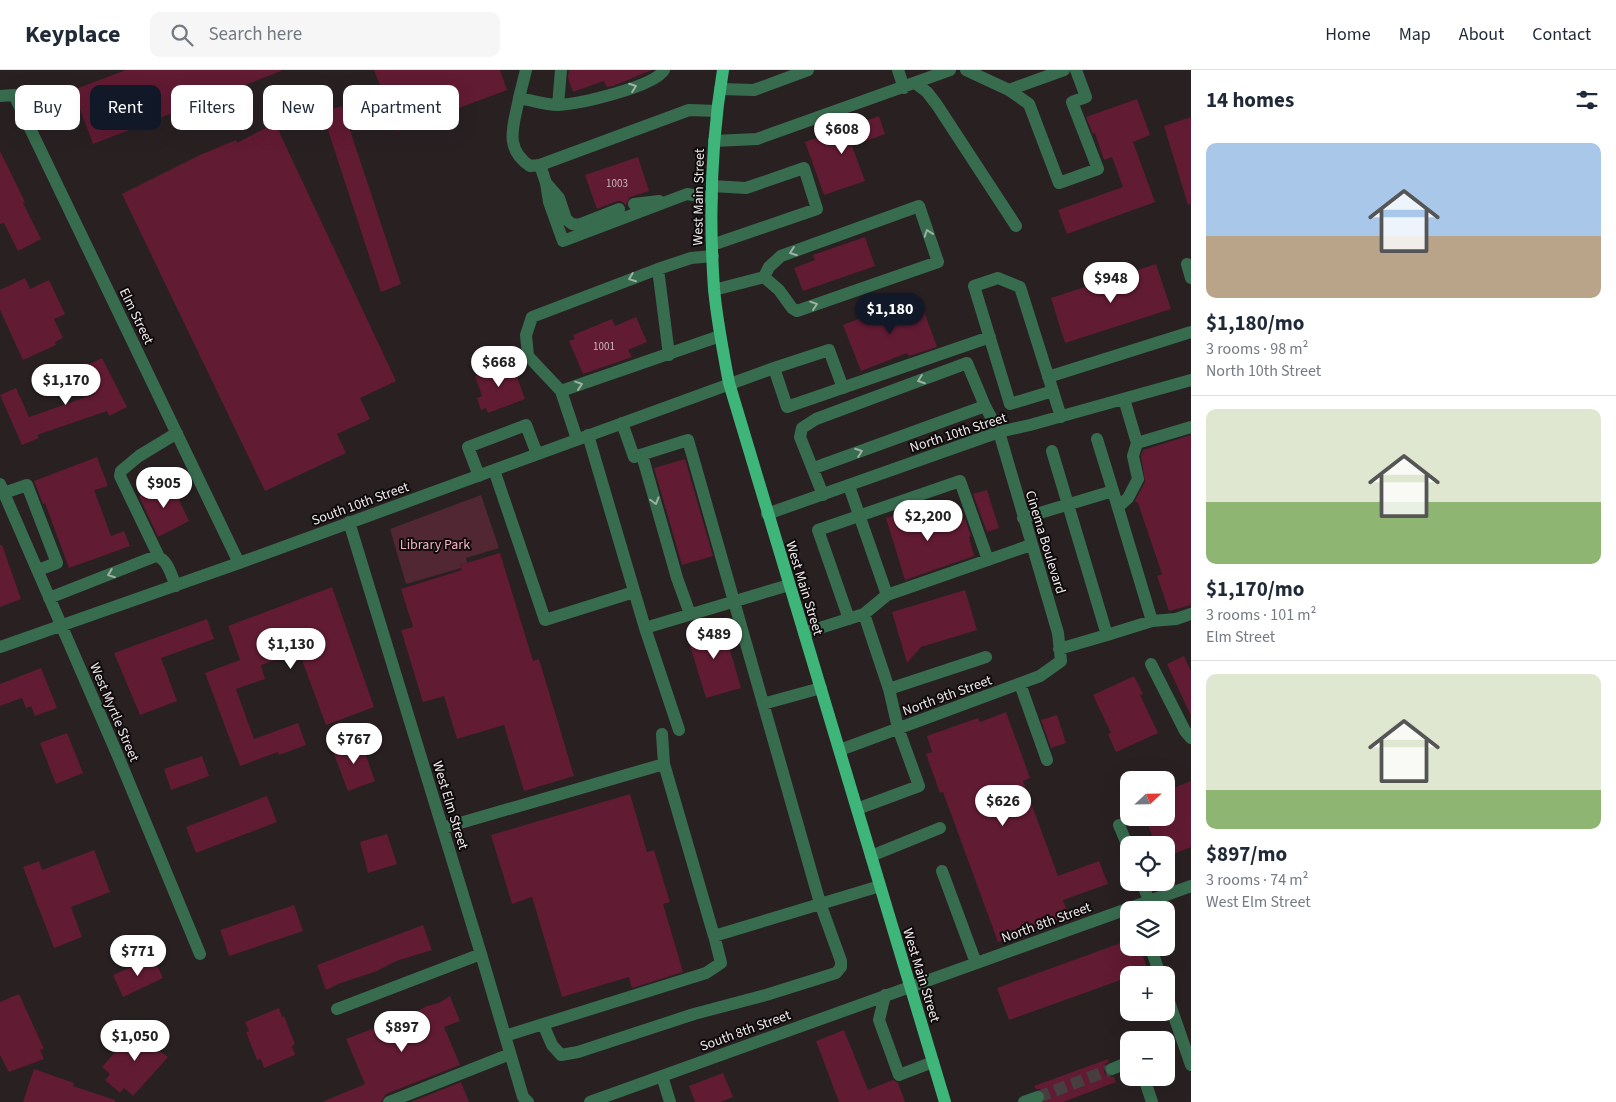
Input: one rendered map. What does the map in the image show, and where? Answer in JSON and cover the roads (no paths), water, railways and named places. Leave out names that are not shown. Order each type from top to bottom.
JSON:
[{"type":"main road","name":"West Main Street","points":[[723,70],[714,141],[712,250],[714,290],[729,383],[945,1102]]},
{"type":"street","points":[[526,70],[512,141],[515,150],[522,160],[530,166],[540,165],[690,110],[717,111]]},
{"type":"street","points":[[558,105],[561,70]]},
{"type":"street","points":[[519,98],[558,105],[607,96],[652,80],[664,70]]},
{"type":"street","points":[[720,89],[754,90],[791,73],[808,70]]},
{"type":"street","points":[[898,70],[909,86],[927,92],[937,105],[1016,226]]},
{"type":"street","points":[[714,141],[757,140],[950,70]]},
{"type":"street","points":[[966,70],[1009,90],[1029,104],[1059,183],[1098,169],[1072,102],[1086,97],[1076,70]]},
{"type":"street","points":[[1009,90],[1064,70]]},
{"type":"street","name":"Elm Street","points":[[0,96],[14,95],[239,563]]},
{"type":"street","points":[[540,165],[546,183],[549,202],[563,241],[687,194],[746,188],[804,168],[817,209],[532,317],[526,335],[528,356],[560,391],[583,437],[679,730]]},
{"type":"street","points":[[546,183],[559,198],[566,219],[572,224],[578,225],[619,209]]},
{"type":"street","points":[[634,204],[670,201]]},
{"type":"street","points":[[714,290],[764,277],[769,267],[781,256],[919,206],[938,262],[797,311],[792,308],[779,290],[764,277]]},
{"type":"street","points":[[1187,264],[1191,278]]},
{"type":"street","points":[[658,269],[669,355]]},
{"type":"street","points":[[1053,391],[1010,404],[974,286],[998,278],[1020,287],[1048,377],[1053,391],[1061,417]]},
{"type":"street","points":[[1048,377],[1191,332]]},
{"type":"street","points":[[560,391],[720,336]]},
{"type":"street","points":[[774,368],[787,407],[990,337]]},
{"type":"street","name":"South 10th Street","points":[[0,647],[176,586],[729,383],[829,350],[843,388]]},
{"type":"street","name":"Cinema Boulevard","points":[[814,468],[800,437],[802,428],[816,419],[967,363],[985,406],[999,432],[1058,633],[1060,655]]},
{"type":"street","name":"North 10th Street","points":[[767,514],[999,432],[1061,417],[1191,380]]},
{"type":"street","points":[[1118,507],[1128,498],[1138,479],[1133,456],[1137,443],[1124,399]]},
{"type":"street","points":[[823,495],[814,468],[985,406]]},
{"type":"street","points":[[543,1024],[552,1045],[561,1055],[578,1052],[694,1014],[766,995],[836,973],[841,967],[842,961],[833,932],[820,903],[688,440],[634,457],[622,423]]},
{"type":"street","points":[[479,476],[468,446],[526,425],[537,454]]},
{"type":"street","points":[[1137,443],[1191,427]]},
{"type":"street","points":[[176,586],[166,564],[159,557],[120,476],[121,471],[139,456],[177,433]]},
{"type":"street","points":[[1097,439],[1152,622]]},
{"type":"street","points":[[1052,451],[1107,635]]},
{"type":"street","points":[[642,455],[677,578],[690,614]]},
{"type":"street","points":[[494,470],[544,620],[634,592]]},
{"type":"street","points":[[849,619],[818,530],[960,481],[988,560]]},
{"type":"street","points":[[2,488],[26,485],[57,563],[38,570]]},
{"type":"street","points":[[849,486],[887,595]]},
{"type":"street","name":"West Myrtle Street","points":[[2,488],[62,625],[200,954]]},
{"type":"street","points":[[1023,518],[1113,491]]},
{"type":"street","name":"West Elm Street","points":[[349,522],[525,1100]]},
{"type":"street","points":[[804,633],[864,614],[887,595],[1031,546]]},
{"type":"street","points":[[49,598],[156,556],[159,557]]},
{"type":"street","points":[[645,628],[789,585]]},
{"type":"street","points":[[857,809],[919,786],[898,728],[888,689],[864,614]]},
{"type":"street","name":"North 9th Street","points":[[840,750],[1040,676],[1060,655],[1107,635],[1152,622],[1176,619],[1191,614]]},
{"type":"street","points":[[888,689],[986,657]]},
{"type":"street","points":[[1151,664],[1185,731],[1191,738]]},
{"type":"street","points":[[1020,684],[1047,760]]},
{"type":"street","points":[[764,704],[821,688]]},
{"type":"street","points":[[505,1036],[706,973],[721,963],[664,764],[662,734]]},
{"type":"street","points":[[443,828],[664,764]]},
{"type":"street","points":[[871,856],[940,828]]},
{"type":"street","points":[[942,871],[976,963]]},
{"type":"street","points":[[714,935],[880,886]]},
{"type":"street","name":"North 8th Street","points":[[1149,901],[1191,886]]},
{"type":"street","points":[[1145,891],[1149,901]]},
{"type":"street","name":"North 8th Street","points":[[910,986],[1120,914]]},
{"type":"street","points":[[337,1009],[481,954]]},
{"type":"street","name":"South 8th Street","points":[[590,1102],[910,986]]},
{"type":"street","points":[[885,995],[879,1020],[898,1075],[933,1062]]},
{"type":"street","points":[[1175,1019],[1191,1065]]},
{"type":"street","points":[[389,1102],[510,1054]]},
{"type":"street","points":[[1112,1069],[1120,1066]]},
{"type":"street","points":[[662,1076],[670,1102]]},
{"type":"street","points":[[1147,1086],[1152,1102]]},
{"type":"street","points":[[1024,1102],[1038,1097]]},
{"type":"tunnel","points":[[1038,1097],[1112,1069]]},
{"type":"park label","name":"Library Park","points":[[435,544]]}]
